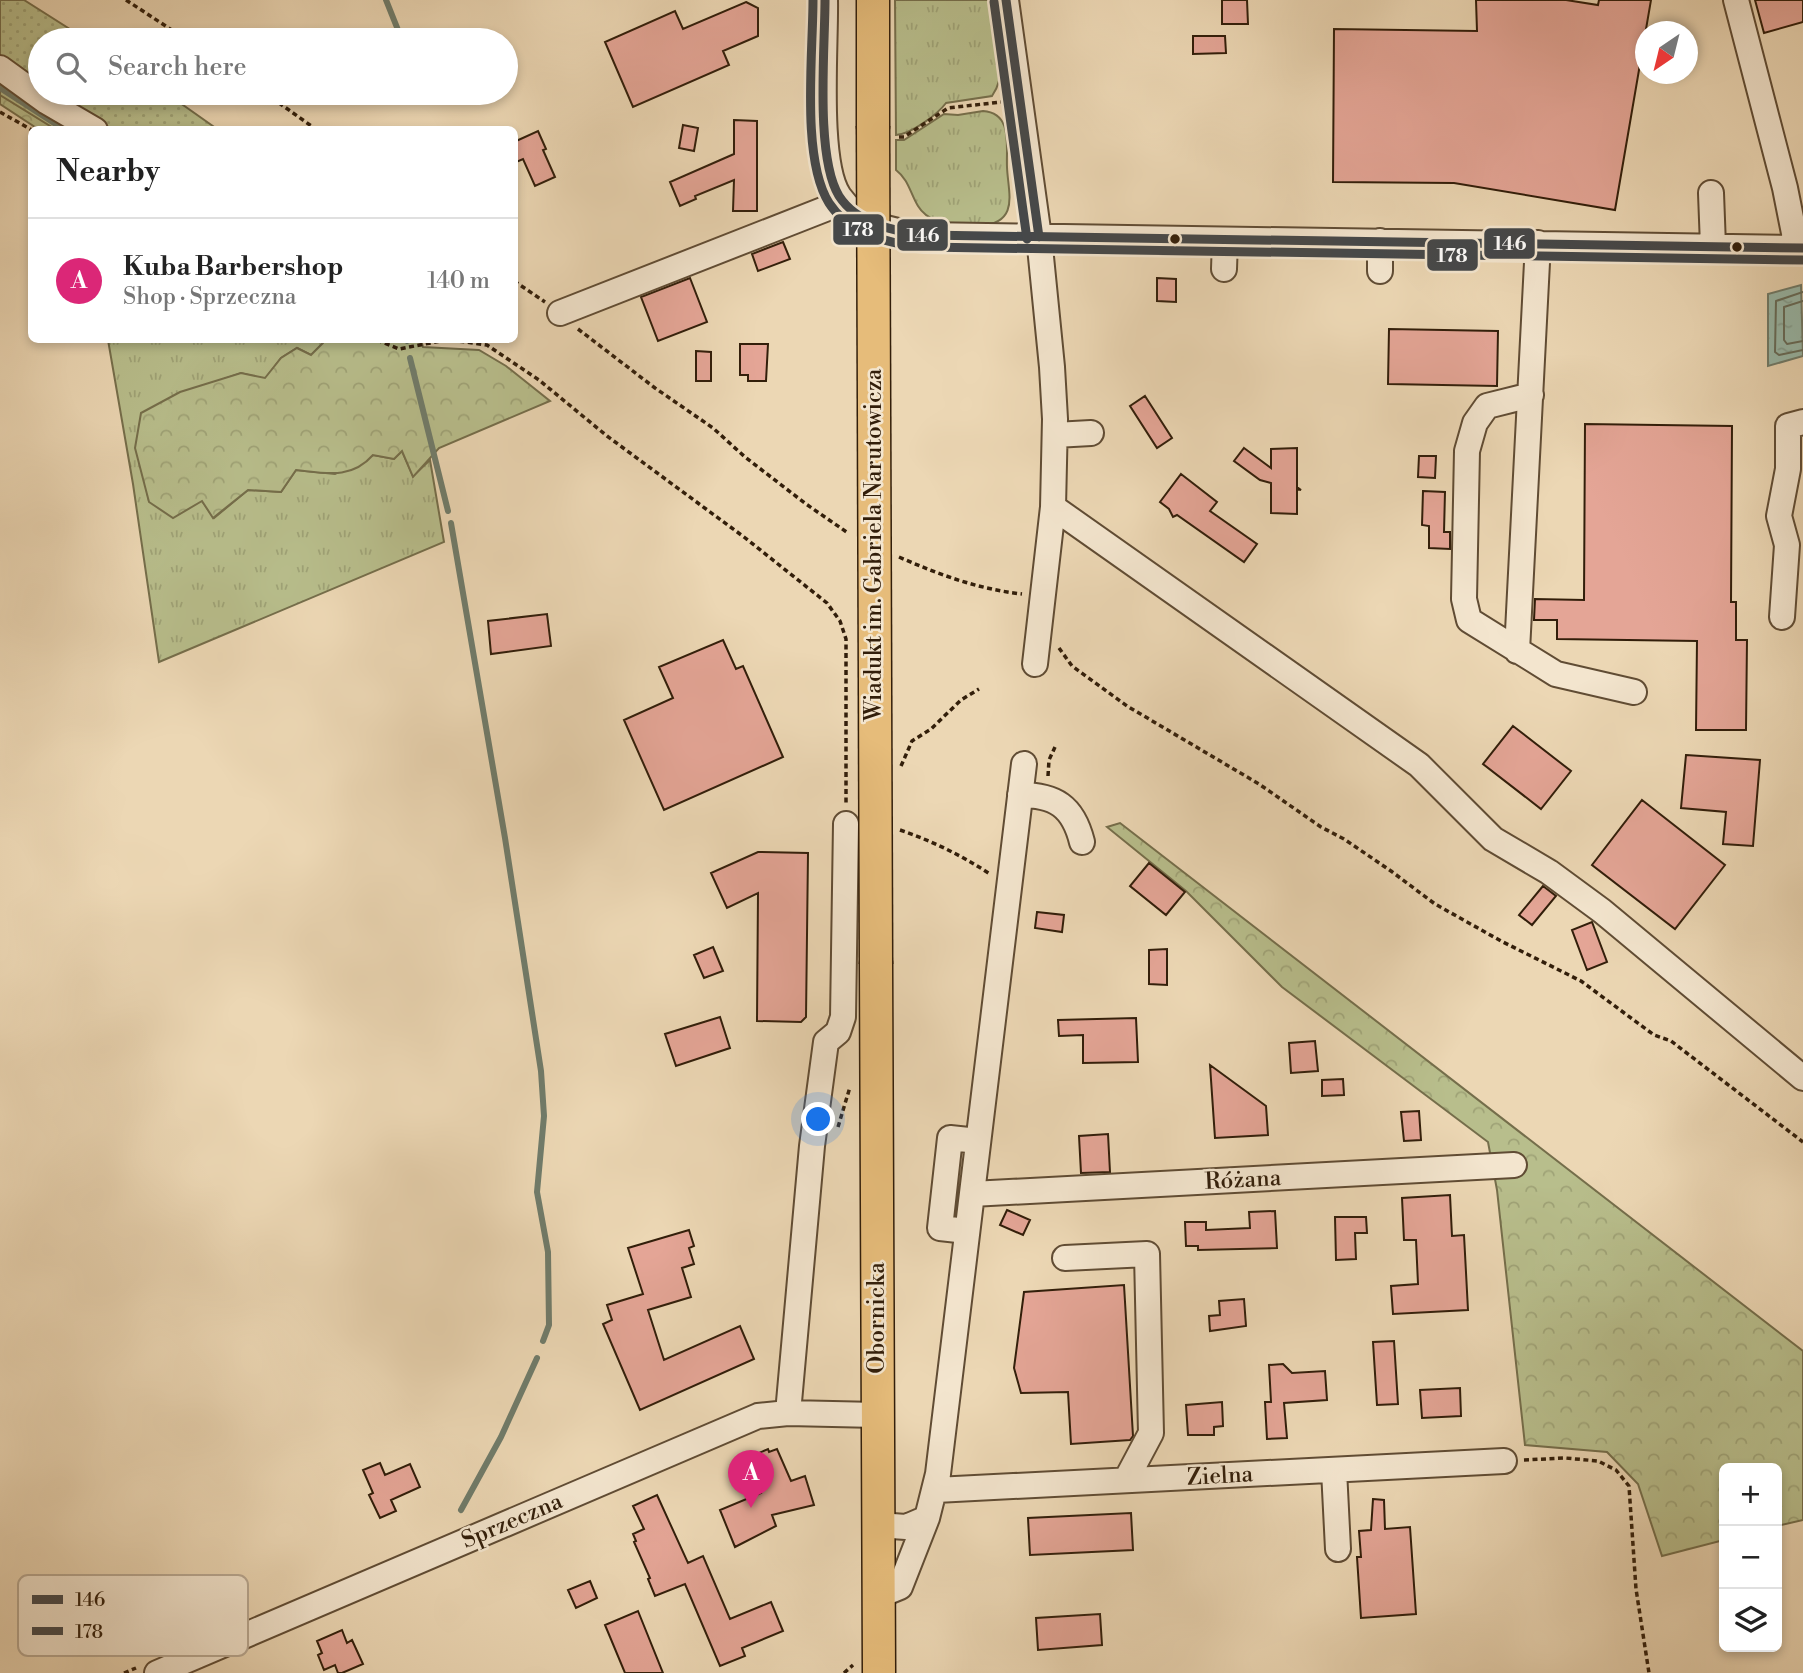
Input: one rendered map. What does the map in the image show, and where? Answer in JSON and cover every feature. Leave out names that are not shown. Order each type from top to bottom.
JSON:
[{"type":"main road","points":[[873,0],[882,131]]},
{"type":"main road","name":"Wiadukt im. Gabriela Narutowicza","points":[[876,964],[875,640],[882,131]]},
{"type":"main road","name":"Obornicka","points":[[876,964],[878,1673]]},
{"type":"street","points":[[825,0],[826,147],[832,179],[843,202],[864,219],[901,233],[1224,240],[1320,233],[1380,241],[1800,248],[1736,0]]},
{"type":"street","points":[[1006,0],[1039,237],[1052,368],[1055,435],[1053,507],[1035,664]]},
{"type":"street","points":[[0,68],[28,88]]},
{"type":"street","points":[[52,105],[88,126]]},
{"type":"street","points":[[1711,193],[1713,246]]},
{"type":"street","points":[[560,313],[843,202]]},
{"type":"street","points":[[1224,240],[1224,269]]},
{"type":"street","points":[[1380,241],[1380,271]]},
{"type":"street","points":[[1517,651],[1538,243]]},
{"type":"street","points":[[1531,395],[1487,406],[1475,423],[1466,451],[1464,599],[1469,620],[1556,674],[1634,692]]},
{"type":"street","points":[[1782,617],[1787,545],[1779,516],[1788,469],[1788,426],[1803,422]]},
{"type":"street","points":[[1055,435],[1091,433]]},
{"type":"street","points":[[1053,507],[1155,573],[1419,765],[1493,839],[1549,872],[1602,911],[1803,1078]]},
{"type":"street","points":[[878,1596],[900,1587],[936,1490],[1009,887],[1030,795],[1024,764]]},
{"type":"street","points":[[1030,795],[1067,810],[1078,826],[1082,842]]},
{"type":"street","points":[[788,1413],[813,1133],[826,1042],[838,1032],[843,1017],[846,824]]},
{"type":"street","points":[[967,1231],[940,1228],[950,1138],[978,1141]]},
{"type":"street","name":"Różana","points":[[972,1194],[1514,1165]]},
{"type":"street","points":[[1065,1258],[1147,1254],[1151,1433],[1126,1480]]},
{"type":"street","name":"Sprzeczna","points":[[248,1634],[758,1416],[788,1413],[877,1415]]},
{"type":"street","name":"Zielna","points":[[936,1490],[1504,1461]]},
{"type":"street","points":[[1334,1470],[1338,1549]]},
{"type":"street","points":[[878,1525],[906,1527],[927,1518]]},
{"type":"street","name":"Sprzeczna","points":[[157,1673],[197,1656]]},
{"type":"path","points":[[126,0],[169,28]]},
{"type":"path","points":[[882,131],[904,137],[948,108],[1004,102]]},
{"type":"path","points":[[282,105],[311,126]]},
{"type":"path","points":[[0,112],[28,128]]},
{"type":"path","points":[[518,284],[560,313],[655,388],[713,428],[745,457],[806,504],[852,534]]},
{"type":"path","points":[[384,343],[399,349],[432,343]]},
{"type":"path","points":[[472,343],[488,345],[539,380],[607,436],[744,537],[827,603],[840,621],[846,639],[846,824]]},
{"type":"path","points":[[893,555],[960,582],[992,590],[1044,597]]},
{"type":"path","points":[[1057,645],[1072,666],[1127,706],[1259,784],[1391,871],[1435,904],[1511,947],[1581,981],[1654,1034],[1671,1041],[1803,1142]]},
{"type":"path","points":[[899,774],[912,741],[930,729],[961,700],[979,690]]},
{"type":"path","points":[[1030,795],[1049,772],[1049,760],[1055,747]]},
{"type":"path","points":[[893,828],[926,839],[968,860],[1009,887]]},
{"type":"path","points":[[843,1112],[851,1084]]},
{"type":"path","points":[[1504,1461],[1565,1458],[1598,1461],[1616,1470],[1629,1486],[1636,1589],[1648,1673]]},
{"type":"green space","points":[[0,0],[24,0],[68,28],[28,28],[28,105],[183,105],[213,126],[50,126],[0,95]]},
{"type":"green space","points":[[895,0],[994,0],[1002,62],[992,96],[946,103],[923,123],[896,135]]},
{"type":"green space","points":[[0,76],[28,94],[28,105],[45,105],[77,126],[33,126],[0,104]]},
{"type":"green space","points":[[983,111],[993,113],[999,118],[1006,132],[1009,196],[1007,212],[1002,219],[981,226],[955,225],[930,218],[918,206],[904,178],[896,170],[896,140],[904,140],[944,114]]},
{"type":"green space","points":[[109,343],[323,343],[311,355],[297,348],[281,358],[265,379],[241,373],[218,381],[144,478],[149,501],[202,501],[214,518],[248,490],[281,492],[296,470],[335,474],[373,455],[394,459],[402,451],[413,476],[430,460],[444,542],[159,662],[133,484]]},
{"type":"green space","points":[[323,343],[422,343],[423,347],[479,350],[506,366],[550,401],[439,448],[413,477],[402,451],[394,459],[373,455],[365,463],[347,472],[296,470],[281,492],[248,490],[213,518],[202,501],[173,518],[149,502],[135,448],[141,413],[180,392],[241,373],[265,378],[281,358],[297,348],[311,355]]},
{"type":"green space","points":[[1120,823],[1803,1351],[1803,1520],[1782,1525],[1782,1463],[1719,1463],[1719,1541],[1662,1556],[1638,1484],[1607,1452],[1525,1445],[1497,1190],[1488,1142],[1282,987],[1186,891],[1107,827]]},
{"type":"water","points":[[1801,285],[1803,356],[1768,366],[1768,294]]},
{"type":"building","points":[[1222,0],[1247,0],[1248,24],[1222,24]]},
{"type":"building","points":[[1476,0],[1566,0],[1598,5],[1599,0],[1651,0],[1647,21],[1635,21],[1637,84],[1615,210],[1454,183],[1333,182],[1334,29],[1477,31]]},
{"type":"building","points":[[1755,0],[1803,0],[1803,22],[1764,33]]},
{"type":"building","points":[[746,2],[758,8],[758,36],[723,51],[729,65],[633,107],[605,42],[675,11],[683,29]]},
{"type":"building","points":[[1193,36],[1225,36],[1226,53],[1193,54]]},
{"type":"building","points":[[734,120],[757,121],[757,211],[733,211],[734,180],[695,196],[696,199],[680,206],[670,182],[734,154]]},
{"type":"building","points":[[683,125],[698,128],[694,151],[679,148]]},
{"type":"building","points":[[538,131],[555,177],[535,186],[523,159],[518,161],[518,140]]},
{"type":"building","points":[[783,242],[790,259],[758,271],[752,254]]},
{"type":"building","points":[[690,278],[707,322],[658,341],[641,297]]},
{"type":"building","points":[[1157,278],[1176,279],[1176,302],[1157,301]]},
{"type":"building","points":[[1389,329],[1498,331],[1497,386],[1388,384]]},
{"type":"building","points":[[740,344],[768,344],[766,381],[748,381],[748,375],[740,375]]},
{"type":"building","points":[[696,351],[711,352],[711,381],[696,381]]},
{"type":"building","points":[[1145,396],[1172,438],[1157,448],[1130,406]]},
{"type":"building","points":[[1585,424],[1732,426],[1731,602],[1736,602],[1736,640],[1747,640],[1746,730],[1696,730],[1697,641],[1557,639],[1557,620],[1534,620],[1535,599],[1584,600]]},
{"type":"building","points":[[1244,448],[1271,468],[1271,449],[1297,448],[1297,487],[1301,490],[1297,489],[1297,514],[1271,513],[1271,483],[1260,480],[1234,461]]},
{"type":"building","points":[[1419,456],[1436,456],[1435,478],[1418,477]]},
{"type":"building","points":[[1181,474],[1217,502],[1210,511],[1257,544],[1244,562],[1177,515],[1173,517],[1169,509],[1160,502]]},
{"type":"building","points":[[1423,491],[1445,492],[1444,532],[1450,532],[1450,549],[1429,548],[1429,526],[1422,525]]},
{"type":"building","points":[[547,614],[551,646],[491,654],[488,621]]},
{"type":"building","points":[[723,640],[736,669],[743,666],[783,757],[664,810],[624,720],[673,698],[659,667]]},
{"type":"building","points":[[1513,726],[1571,771],[1541,809],[1483,764]]},
{"type":"building","points":[[1686,755],[1760,760],[1753,846],[1723,844],[1726,812],[1681,808]]},
{"type":"building","points":[[1642,800],[1725,865],[1675,929],[1592,865]]},
{"type":"building","points":[[758,852],[808,853],[806,1017],[801,1022],[757,1021],[758,893],[727,908],[711,873]]},
{"type":"building","points":[[1149,863],[1185,892],[1166,915],[1130,886]]},
{"type":"building","points":[[1543,886],[1556,896],[1532,925],[1519,915]]},
{"type":"building","points":[[1037,912],[1064,915],[1062,932],[1035,928]]},
{"type":"building","points":[[1592,922],[1607,962],[1587,970],[1572,930]]},
{"type":"building","points":[[713,947],[723,971],[704,978],[694,955]]},
{"type":"building","points":[[1167,949],[1167,985],[1149,984],[1149,950]]},
{"type":"building","points":[[720,1017],[730,1048],[676,1066],[665,1034]]},
{"type":"building","points":[[1136,1018],[1138,1062],[1083,1063],[1083,1035],[1059,1036],[1058,1020]]},
{"type":"building","points":[[1315,1041],[1318,1071],[1291,1073],[1289,1043]]},
{"type":"building","points":[[1210,1065],[1266,1106],[1268,1135],[1215,1138]]},
{"type":"building","points":[[1343,1079],[1344,1095],[1322,1096],[1322,1080]]},
{"type":"building","points":[[1419,1111],[1421,1140],[1404,1141],[1401,1112]]},
{"type":"building","points":[[1108,1134],[1110,1172],[1081,1173],[1079,1136]]},
{"type":"building","points":[[1450,1195],[1452,1236],[1464,1235],[1468,1310],[1393,1314],[1391,1286],[1418,1284],[1416,1240],[1404,1240],[1402,1198]]},
{"type":"building","points":[[1007,1210],[1030,1220],[1023,1235],[1000,1225]]},
{"type":"building","points":[[1275,1211],[1277,1248],[1198,1250],[1198,1246],[1186,1246],[1185,1222],[1206,1222],[1206,1230],[1250,1228],[1249,1212]]},
{"type":"building","points":[[1335,1217],[1366,1217],[1367,1233],[1355,1233],[1356,1259],[1336,1260]]},
{"type":"building","points":[[689,1230],[694,1246],[689,1248],[694,1264],[682,1268],[691,1297],[648,1310],[664,1360],[740,1326],[754,1359],[640,1410],[603,1324],[612,1320],[607,1305],[643,1294],[628,1248]]},
{"type":"building","points":[[1124,1285],[1133,1436],[1130,1440],[1071,1444],[1068,1392],[1021,1393],[1014,1368],[1024,1292]]},
{"type":"building","points":[[1244,1299],[1246,1326],[1210,1331],[1209,1316],[1220,1315],[1219,1301]]},
{"type":"building","points":[[1394,1341],[1398,1404],[1377,1405],[1373,1342]]},
{"type":"building","points":[[1283,1364],[1292,1373],[1325,1371],[1327,1400],[1284,1403],[1287,1438],[1267,1439],[1265,1402],[1271,1402],[1269,1365]]},
{"type":"building","points":[[1460,1388],[1461,1416],[1422,1418],[1420,1390]]},
{"type":"building","points":[[1222,1402],[1223,1426],[1214,1427],[1214,1435],[1188,1435],[1186,1405]]},
{"type":"building","points":[[768,1449],[769,1452],[777,1449],[791,1481],[805,1476],[814,1505],[772,1515],[776,1526],[735,1547],[720,1510],[761,1493],[745,1459]]},
{"type":"building","points":[[380,1463],[385,1475],[410,1464],[420,1487],[391,1500],[396,1511],[380,1518],[369,1495],[373,1493],[363,1470]]},
{"type":"building","points":[[657,1495],[688,1563],[703,1556],[730,1619],[771,1602],[783,1631],[742,1648],[745,1656],[720,1666],[685,1584],[655,1596],[634,1542],[636,1541],[633,1534],[644,1529],[633,1506]]},
{"type":"building","points":[[1373,1499],[1384,1500],[1385,1529],[1410,1527],[1416,1614],[1361,1618],[1357,1557],[1361,1557],[1359,1531],[1371,1530]]},
{"type":"building","points":[[1131,1513],[1133,1550],[1030,1555],[1028,1518]]},
{"type":"building","points":[[590,1581],[597,1598],[576,1608],[568,1590]]},
{"type":"building","points":[[638,1611],[663,1673],[625,1673],[605,1625]]},
{"type":"building","points":[[1100,1614],[1102,1645],[1038,1650],[1036,1618]]},
{"type":"building","points":[[342,1630],[347,1643],[352,1640],[363,1664],[342,1673],[338,1673],[335,1665],[324,1670],[318,1655],[322,1653],[317,1641]]},
{"type":"waterway","points":[[386,0],[397,28]]},
{"type":"waterway","points":[[0,88],[59,126]]},
{"type":"waterway","points":[[410,358],[448,511]]},
{"type":"waterway","points":[[451,523],[505,838],[541,1071],[544,1116],[537,1192],[548,1252],[549,1325],[543,1341]]},
{"type":"waterway","points":[[461,1510],[501,1437],[537,1358]]},
{"type":"transit line","name":"178","points":[[813,0],[810,105],[820,184],[829,203],[847,223],[884,240],[924,247],[1803,260]]},
{"type":"transit line","name":"146","points":[[825,0],[824,130],[832,178],[839,196],[847,206],[866,220],[889,228],[924,235],[1803,248]]},
{"type":"transit line","name":"146","points":[[1006,0],[1039,237]]},
{"type":"transit line","name":"178","points":[[994,2],[1027,239]]},
{"type":"place","name":"Kuba Barbershop","points":[[751,1508]]}]
